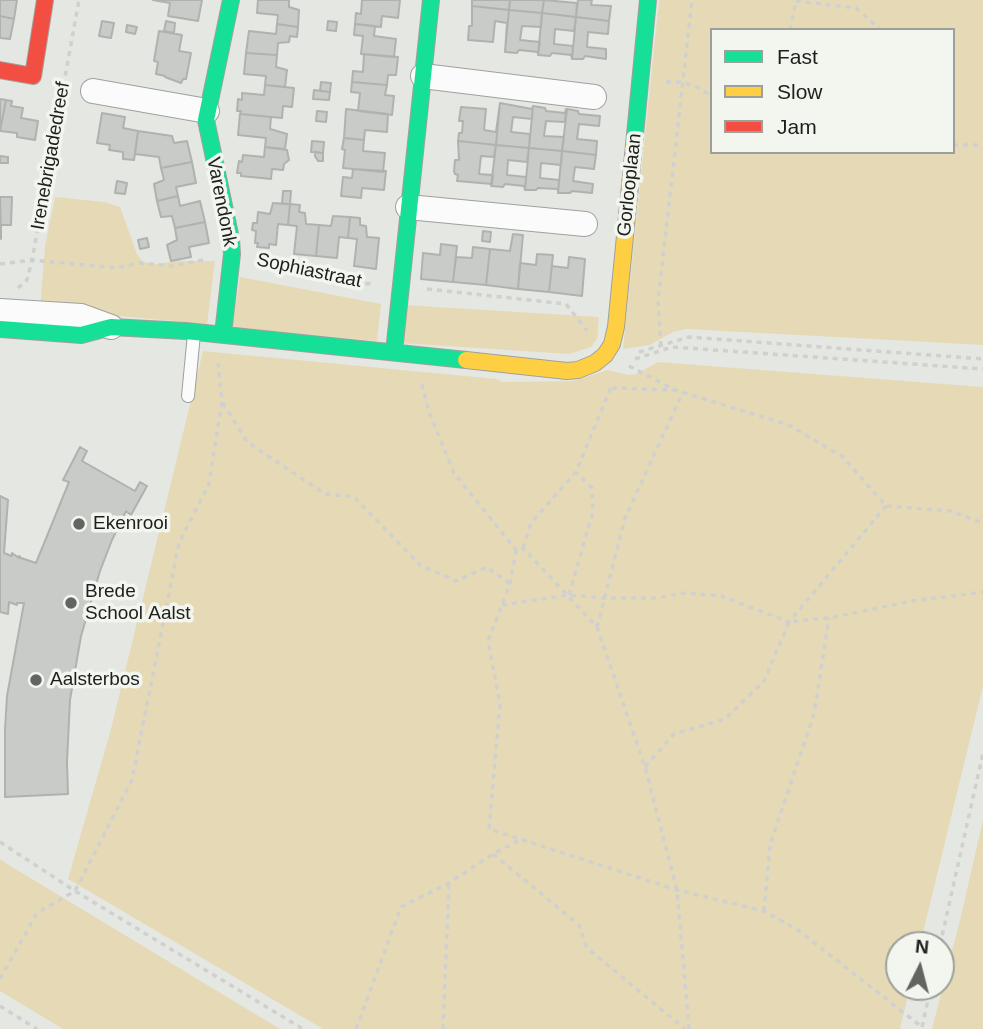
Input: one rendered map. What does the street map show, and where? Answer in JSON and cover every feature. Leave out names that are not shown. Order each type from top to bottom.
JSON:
[{"type":"street","points":[[0,70],[33,76],[45,0]]},
{"type":"street","name":"Varendonk","points":[[219,334],[232,254],[206,127],[207,111],[231,0]]},
{"type":"street","points":[[394,352],[431,0]]},
{"type":"street","name":"Gorlooplaan","points":[[600,359],[612,344],[616,327],[648,0]]},
{"type":"street","points":[[423,76],[594,97]]},
{"type":"street","points":[[85,83],[207,111]]},
{"type":"street","points":[[408,207],[585,225]]},
{"type":"street","points":[[0,312],[81,316],[111,327],[219,334],[567,371],[578,370],[600,359]]},
{"type":"street","points":[[0,329],[82,335],[111,327]]},
{"type":"lane","points":[[188,396],[195,332]]},
{"type":"path","name":"Irenebrigadedreef","points":[[14,291],[27,280],[32,260],[79,0]]},
{"type":"path","points":[[661,346],[658,301],[692,0]]},
{"type":"path","points":[[790,28],[795,0],[856,8],[879,28]]},
{"type":"path","points":[[34,68],[66,73],[85,83]]},
{"type":"path","points":[[655,82],[682,82],[702,89],[710,96]]},
{"type":"path","points":[[955,145],[983,145]]},
{"type":"path","name":"Sophiastraat","points":[[0,264],[32,260],[117,268],[138,263],[173,266],[232,254],[352,283],[566,304],[600,359],[612,388]]},
{"type":"path","points":[[0,979],[37,912],[75,891],[132,780],[179,542],[209,484],[222,401],[219,334]]},
{"type":"path","points":[[600,359],[640,352],[689,337],[983,359]]},
{"type":"path","points":[[675,390],[623,363],[672,346],[983,369]]},
{"type":"path","points":[[415,354],[429,412],[454,473],[516,550],[510,584],[488,641],[500,704],[489,829],[677,890],[764,911],[798,930],[921,1028],[928,1001]]},
{"type":"path","points":[[523,548],[531,523],[576,472],[612,388],[675,390],[789,425],[843,457],[886,506],[951,511],[983,523]]},
{"type":"path","points":[[597,627],[625,518],[683,392]]},
{"type":"path","points":[[222,401],[247,442],[325,494],[354,496],[421,565],[456,581],[487,567],[510,584]]},
{"type":"path","points":[[569,596],[593,511],[592,488],[576,472]]},
{"type":"path","points":[[645,768],[674,734],[725,719],[764,681],[789,622],[886,506]]},
{"type":"path","points":[[516,550],[523,548]]},
{"type":"path","points":[[523,548],[597,627],[645,768],[677,890],[687,1029]]},
{"type":"path","points":[[502,605],[569,596],[654,598],[686,593],[721,596],[789,622],[829,618],[912,601],[983,592]]},
{"type":"path","points":[[764,911],[770,845],[814,714],[829,618]]},
{"type":"path","points":[[943,931],[983,754]]},
{"type":"path","points":[[356,1029],[401,906],[449,883],[521,839]]},
{"type":"path","points":[[0,842],[75,891],[303,1029]]},
{"type":"path","points":[[494,854],[579,925],[587,948],[687,1029]]},
{"type":"path","points":[[443,1029],[449,883]]},
{"type":"path","points":[[0,1006],[37,1029]]},
{"type":"shaded area","points":[[659,0],[983,0],[983,345],[687,329],[673,332],[650,345],[623,349]]},
{"type":"shaded area","points":[[55,197],[104,202],[120,207],[137,254],[143,262],[156,264],[215,261],[207,324],[40,309],[45,246]]},
{"type":"shaded area","points":[[240,277],[381,304],[377,341],[232,327]]},
{"type":"shaded area","points":[[405,305],[599,317],[597,339],[591,347],[569,354],[401,343]]},
{"type":"shaded area","points":[[203,351],[497,379],[502,382],[573,381],[608,370],[628,375],[636,374],[658,362],[983,387],[983,686],[923,931],[885,931],[885,1001],[907,1001],[900,1029],[323,1029],[68,879],[111,729]]},
{"type":"shaded area","points":[[983,820],[983,1029],[932,1029],[939,1001],[955,1001],[955,939]]},
{"type":"shaded area","points":[[0,859],[280,1029],[63,1029],[0,991]]},
{"type":"building","points":[[0,0],[17,0],[14,19],[0,16]]},
{"type":"building","points":[[153,0],[202,0],[198,21],[168,16],[170,3]]},
{"type":"building","points":[[258,0],[289,0],[289,7],[299,10],[298,27],[277,24],[278,15],[257,13]]},
{"type":"building","points":[[362,0],[400,0],[398,18],[382,16],[381,27],[355,24],[356,13],[361,14]]},
{"type":"building","points":[[472,0],[510,0],[509,10],[472,6]]},
{"type":"building","points":[[510,0],[544,0],[542,13],[509,10]]},
{"type":"building","points":[[544,0],[577,3],[576,17],[542,13]]},
{"type":"building","points":[[578,0],[592,0],[591,5],[611,6],[609,21],[576,17]]},
{"type":"building","points":[[472,6],[509,10],[505,52],[507,23],[495,21],[493,42],[468,40],[469,26],[472,26]]},
{"type":"building","points":[[509,10],[542,13],[541,27],[522,26],[520,40],[540,42],[538,55],[538,52],[519,50],[517,53],[505,52]]},
{"type":"building","points":[[542,13],[576,17],[574,31],[555,29],[554,44],[573,46],[572,59],[571,55],[538,55]]},
{"type":"building","points":[[0,16],[14,19],[10,39],[0,38]]},
{"type":"building","points":[[576,17],[609,21],[608,34],[588,32],[587,47],[606,49],[606,59],[585,56],[583,59],[572,59]]},
{"type":"building","points":[[102,21],[114,23],[111,38],[99,36]]},
{"type":"building","points":[[166,21],[175,23],[174,33],[164,31]]},
{"type":"building","points":[[328,21],[337,22],[336,31],[327,30]]},
{"type":"building","points":[[277,24],[298,27],[297,37],[290,36],[289,42],[278,43],[277,55],[246,53],[249,31],[276,34]]},
{"type":"building","points":[[355,24],[375,26],[374,36],[396,39],[394,57],[361,54],[363,36],[354,35]]},
{"type":"building","points":[[127,25],[137,27],[135,34],[126,32]]},
{"type":"building","points":[[159,31],[182,35],[179,51],[191,53],[186,79],[181,83],[156,74],[158,62],[154,61]]},
{"type":"building","points":[[246,53],[277,55],[276,67],[287,70],[285,87],[265,85],[266,76],[244,74]]},
{"type":"building","points":[[364,54],[398,57],[396,75],[388,75],[387,85],[352,82],[353,71],[363,72]]},
{"type":"building","points":[[321,82],[331,83],[330,92],[320,91]]},
{"type":"building","points":[[352,82],[387,85],[385,95],[394,96],[392,115],[358,111],[360,93],[351,92]]},
{"type":"building","points":[[265,85],[294,88],[292,107],[283,106],[282,118],[240,114],[241,111],[237,111],[238,99],[242,100],[242,93],[264,95]]},
{"type":"building","points":[[314,90],[330,92],[329,100],[313,99]]},
{"type":"building","points":[[0,99],[6,100],[0,131]]},
{"type":"building","points":[[6,100],[12,101],[11,106],[23,108],[21,118],[38,121],[35,140],[17,137],[17,133],[0,131]]},
{"type":"building","points":[[500,103],[532,109],[533,106],[532,119],[513,117],[511,132],[530,134],[529,148],[496,145]]},
{"type":"building","points":[[500,103],[496,145],[458,141],[459,133],[462,133],[463,121],[459,121],[461,107],[486,109],[484,130],[496,132]]},
{"type":"building","points":[[533,106],[545,108],[546,111],[565,113],[566,109],[565,122],[546,121],[544,136],[564,137],[562,151],[529,148]]},
{"type":"building","points":[[346,109],[388,114],[387,132],[365,130],[364,140],[344,138]]},
{"type":"building","points":[[567,109],[578,111],[579,114],[600,116],[599,126],[579,124],[577,139],[597,141],[596,155],[562,151]]},
{"type":"building","points":[[317,111],[327,112],[326,122],[316,121]]},
{"type":"building","points":[[102,113],[125,117],[123,128],[138,131],[134,160],[123,159],[123,152],[109,150],[110,145],[97,143]]},
{"type":"building","points":[[240,114],[271,117],[270,129],[287,134],[285,149],[265,147],[266,138],[238,135]]},
{"type":"building","points":[[138,131],[172,136],[174,143],[187,141],[192,162],[161,168],[159,157],[135,154]]},
{"type":"building","points":[[344,138],[364,140],[363,151],[385,153],[383,172],[343,168]]},
{"type":"building","points":[[312,141],[324,142],[323,153],[311,152]]},
{"type":"building","points":[[458,141],[496,145],[494,157],[481,156],[479,174],[493,175],[492,184],[457,181],[458,175],[454,171],[455,160],[459,160]]},
{"type":"building","points":[[496,145],[529,148],[527,162],[508,160],[507,175],[526,177],[525,190],[524,186],[491,186]]},
{"type":"building","points":[[265,147],[287,150],[289,160],[284,164],[283,170],[272,169],[271,179],[241,176],[241,173],[237,173],[243,155],[264,157]]},
{"type":"building","points":[[529,148],[562,151],[561,165],[541,163],[540,178],[559,180],[558,193],[558,189],[525,190]]},
{"type":"building","points":[[562,151],[596,155],[594,169],[575,167],[573,181],[593,184],[592,193],[558,193]]},
{"type":"building","points":[[315,152],[323,153],[323,161],[318,161]]},
{"type":"building","points":[[0,156],[8,157],[8,163],[0,163]]},
{"type":"building","points":[[192,162],[196,183],[176,187],[178,196],[157,201],[154,184],[164,180],[161,168]]},
{"type":"building","points":[[353,169],[386,171],[384,190],[362,188],[361,198],[341,196],[343,177],[352,178]]},
{"type":"building","points":[[117,181],[127,183],[125,194],[115,193]]},
{"type":"building","points":[[283,191],[291,191],[290,204],[282,204]]},
{"type":"building","points":[[178,196],[180,206],[200,201],[205,222],[175,228],[172,216],[161,217],[157,201]]},
{"type":"building","points":[[0,197],[12,197],[11,225],[1,225],[1,239]]},
{"type":"building","points":[[273,203],[290,204],[288,225],[278,224],[276,245],[269,244],[269,248],[257,247],[256,231],[252,230],[253,223],[257,223],[258,212],[270,214]]},
{"type":"building","points":[[290,204],[300,205],[299,212],[305,213],[306,224],[319,225],[316,256],[294,254],[297,226],[288,225]]},
{"type":"building","points":[[333,216],[350,217],[348,238],[339,237],[337,258],[316,256],[319,225],[331,226]]},
{"type":"building","points":[[350,217],[360,218],[360,225],[366,226],[367,237],[379,238],[376,269],[354,266],[357,239],[348,238]]},
{"type":"building","points":[[205,222],[209,243],[189,247],[191,257],[171,261],[167,245],[177,240],[175,228]]},
{"type":"building","points":[[483,231],[491,232],[490,242],[482,241]]},
{"type":"building","points":[[513,234],[523,235],[518,289],[486,285],[490,249],[510,251]]},
{"type":"building","points":[[147,238],[149,247],[140,249],[138,240]]},
{"type":"building","points":[[441,244],[457,246],[453,282],[421,279],[423,253],[440,255]]},
{"type":"building","points":[[473,247],[490,249],[486,285],[453,282],[456,257],[472,258]]},
{"type":"building","points":[[537,254],[553,255],[549,292],[518,289],[520,263],[536,265]]},
{"type":"building","points":[[569,257],[585,259],[582,296],[549,292],[552,266],[568,268]]},
{"type":"building","points":[[80,447],[87,451],[82,461],[135,491],[140,482],[147,486],[131,515],[126,511],[112,540],[81,636],[70,700],[68,794],[5,797],[7,696],[24,603],[17,605],[9,602],[8,614],[0,612],[0,496],[8,500],[4,553],[12,556],[12,553],[36,563],[69,482],[63,480]]},
{"type":"traffic: fast","points":[[223,334],[232,254],[231,239],[206,120],[231,0]]},
{"type":"traffic: fast","points":[[394,352],[431,0]]},
{"type":"traffic: fast","points":[[634,145],[648,0]]},
{"type":"traffic: fast","points":[[0,329],[81,335],[111,327],[186,331],[466,360]]},
{"type":"traffic: slow","points":[[466,360],[567,371],[595,363],[605,355],[612,344],[616,327],[634,145]]},
{"type":"traffic: jam","points":[[0,70],[33,76],[45,0]]},
{"type":"place","name":"Ekenrooi","points":[[79,524]]},
{"type":"place","name":"Brede School Aalst","points":[[71,603]]},
{"type":"place","name":"Aalsterbos","points":[[36,680]]}]
